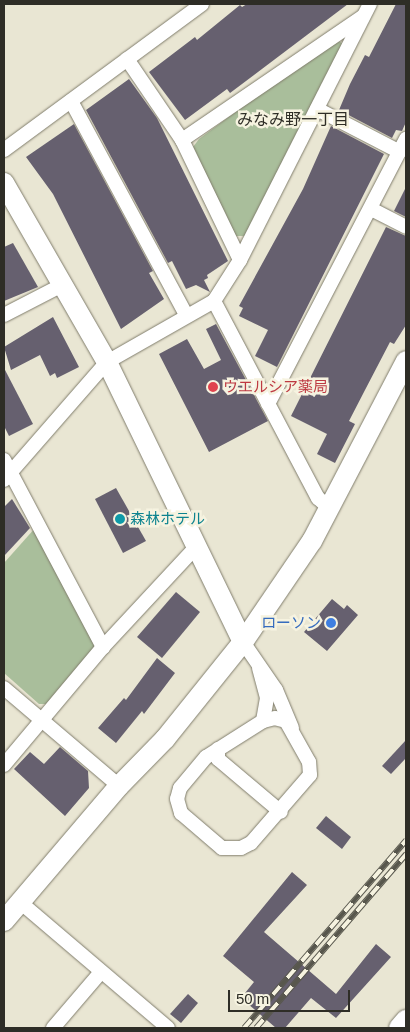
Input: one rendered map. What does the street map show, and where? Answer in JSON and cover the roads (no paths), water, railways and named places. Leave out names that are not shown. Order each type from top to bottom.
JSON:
[{"type":"street","points":[[4,150],[202,4]]},
{"type":"street","points":[[7,477],[107,362],[214,301],[240,260],[370,4]]},
{"type":"street","points":[[182,140],[362,17]]},
{"type":"street","points":[[127,59],[182,140],[240,260]]},
{"type":"street","points":[[71,101],[187,316]]},
{"type":"street","points":[[268,404],[403,146],[317,109]]},
{"type":"street","points":[[4,182],[107,362],[243,642],[259,668],[276,690],[309,762],[310,775],[281,812],[251,843],[232,849],[222,848],[181,813],[177,798],[180,788],[206,757],[263,721],[275,718],[286,721],[293,730]]},
{"type":"street","points":[[371,209],[406,227]]},
{"type":"street","points":[[4,315],[62,285]]},
{"type":"street","points":[[214,301],[318,498],[330,508]]},
{"type":"street","points":[[4,921],[12,899],[165,739],[243,642],[312,541],[406,361]]},
{"type":"street","points":[[4,460],[7,477],[102,647]]},
{"type":"street","points":[[4,765],[102,647],[181,559],[197,546]]},
{"type":"street","points":[[259,668],[267,698],[263,721]]},
{"type":"street","points":[[4,688],[119,786]]},
{"type":"street","points":[[218,749],[218,759],[281,812]]},
{"type":"street","points":[[12,899],[168,1028]]},
{"type":"street","points":[[52,1028],[101,972]]},
{"type":"street","points":[[399,1028],[406,1020]]},
{"type":"railway","points":[[244,1028],[406,840]]},
{"type":"railway","points":[[256,1028],[406,854]]},
{"type":"place","name":"ウエルシア薬局","points":[[213,387]]},
{"type":"place","name":"森林ホテル","points":[[120,519]]},
{"type":"place","name":"ローソン","points":[[331,623]]},
{"type":"district","name":"みなみ野一丁目","points":[[293,120]]}]
